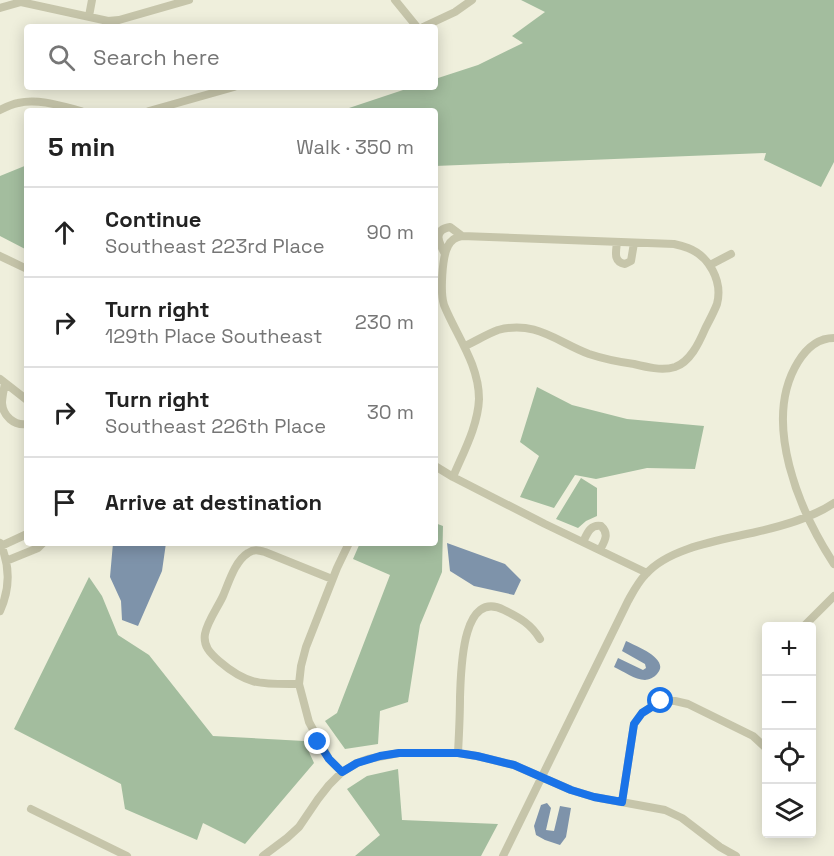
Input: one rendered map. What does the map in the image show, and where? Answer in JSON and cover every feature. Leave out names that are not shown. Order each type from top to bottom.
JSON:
[{"type":"street","points":[[88,16],[92,0]]},
{"type":"street","points":[[0,8],[21,2],[108,21],[189,0]]},
{"type":"street","points":[[395,0],[415,24]]},
{"type":"street","points":[[429,24],[455,12],[472,0]]},
{"type":"street","points":[[160,108],[223,90]]},
{"type":"street","points":[[0,110],[20,102],[55,104],[70,108]]},
{"type":"street","points":[[445,254],[438,241],[439,233],[450,227],[462,236]]},
{"type":"street","points":[[453,477],[471,435],[479,398],[465,346],[444,303],[442,291],[445,254],[451,241],[456,237],[674,244],[698,254],[715,273],[718,288],[717,303],[700,342],[689,357],[676,367],[663,369],[606,359],[544,332],[529,329],[512,328],[498,331],[465,346]]},
{"type":"street","points":[[617,242],[616,258],[618,262],[625,264],[631,261],[634,243]]},
{"type":"street","points":[[710,265],[731,254]]},
{"type":"street","points":[[0,256],[24,268]]},
{"type":"street","points":[[834,338],[823,339],[814,344],[802,356],[791,377],[787,386],[784,434],[787,455],[800,501],[818,540],[834,564]]},
{"type":"street","points":[[3,381],[24,398]]},
{"type":"street","points":[[3,381],[2,402],[6,416],[16,423],[24,425]]},
{"type":"street","points":[[438,468],[646,573]]},
{"type":"street","points":[[503,856],[628,601],[646,573],[692,547],[777,527],[807,517],[834,503]]},
{"type":"street","points":[[583,542],[591,528],[601,526],[606,535],[600,550]]},
{"type":"street","points":[[0,611],[8,590],[6,558],[1,545],[24,535]]},
{"type":"street","points":[[6,558],[40,546]]},
{"type":"street","points":[[342,772],[329,759],[309,722],[299,684],[306,647],[332,579],[348,546]]},
{"type":"street","points":[[299,684],[259,683],[239,676],[210,654],[206,648],[205,633],[238,564],[251,551],[265,552],[332,579]]},
{"type":"street","points":[[809,622],[834,596]]},
{"type":"street","points":[[458,753],[462,656],[467,633],[479,611],[485,607],[498,607],[523,620],[534,629],[540,639]]},
{"type":"street","points":[[622,802],[634,724],[642,713],[661,701],[688,704],[753,736],[762,744]]},
{"type":"street","points":[[263,856],[299,827],[318,799],[342,772],[357,763],[399,753],[458,753],[477,756],[514,765],[571,790],[594,797],[665,810],[693,825],[736,856]]},
{"type":"street","points":[[31,809],[127,856]]},
{"type":"green space","points":[[521,0],[834,0],[834,162],[821,187],[764,160],[766,153],[438,166],[438,108],[349,108],[403,90],[438,90],[438,78],[478,65],[523,43],[512,36],[545,12]]},
{"type":"green space","points":[[24,166],[24,248],[0,236],[0,176]]},
{"type":"green space","points":[[537,387],[572,405],[627,419],[704,426],[695,469],[647,468],[596,479],[575,475],[554,508],[520,497],[539,456],[520,442]]},
{"type":"green space","points":[[581,478],[597,488],[597,516],[578,528],[556,519]]},
{"type":"green space","points":[[438,524],[443,526],[442,572],[420,625],[408,702],[380,711],[378,744],[345,749],[325,721],[337,713],[390,575],[353,559],[359,546],[438,546]]},
{"type":"green space","points":[[89,577],[102,596],[118,635],[149,655],[213,736],[304,741],[314,763],[245,844],[203,823],[197,840],[125,809],[121,784],[14,729]]},
{"type":"green space","points":[[398,769],[402,820],[498,824],[481,856],[355,856],[380,835],[347,789],[367,776]]},
{"type":"water","points":[[447,543],[505,564],[521,580],[514,595],[474,586],[450,571]]},
{"type":"water","points":[[113,546],[166,546],[162,571],[138,626],[122,620],[121,601],[110,577]]},
{"type":"water","points":[[626,641],[656,658],[660,668],[656,675],[641,680],[614,667],[618,658],[643,670],[646,668],[645,664],[622,651]]},
{"type":"water","points":[[547,803],[551,808],[546,830],[554,831],[560,806],[571,808],[566,837],[560,845],[536,835],[534,826],[541,805]]},
{"type":"route","points":[[318,742],[329,759],[342,772],[357,763],[380,756],[399,753],[458,753],[514,765],[571,790],[622,802],[634,724],[642,713],[661,701]]}]
